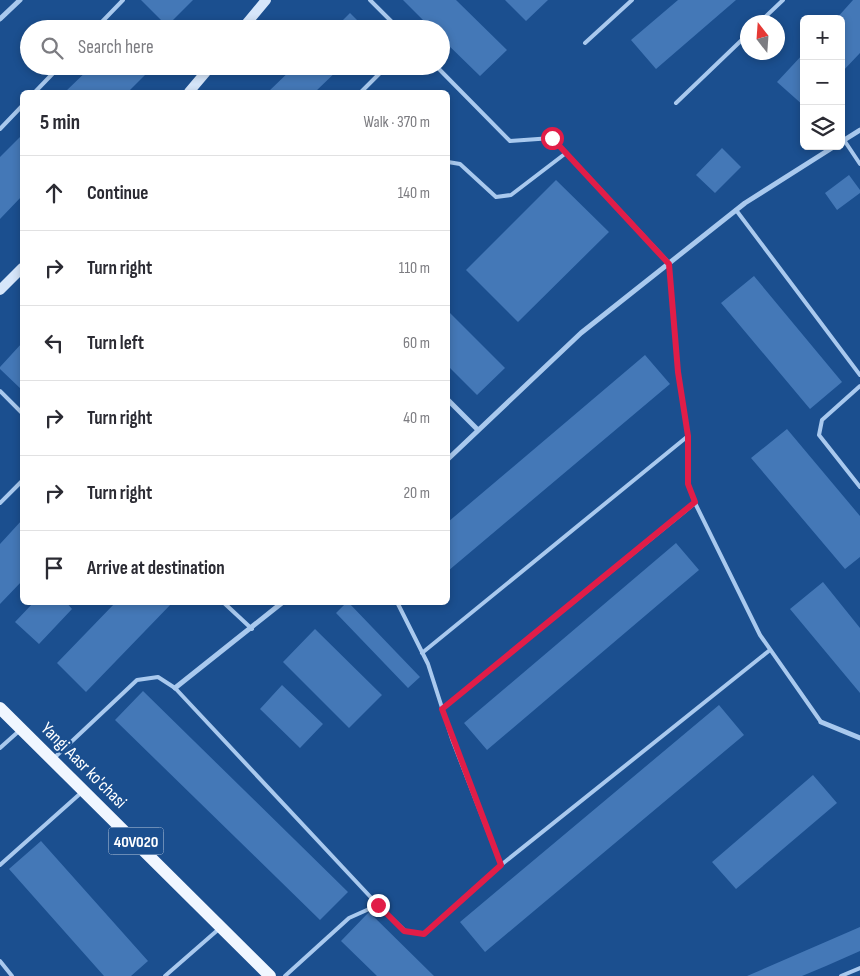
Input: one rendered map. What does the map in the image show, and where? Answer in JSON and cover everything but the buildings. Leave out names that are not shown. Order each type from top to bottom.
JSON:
[{"type":"main road","name":"Yangi Aasr ko'chasi","points":[[0,708],[270,976]]},
{"type":"street","points":[[0,19],[20,0]]},
{"type":"street","points":[[249,20],[266,0]]},
{"type":"street","points":[[192,90],[204,75]]},
{"type":"street","points":[[845,140],[860,130]]},
{"type":"street","points":[[450,456],[581,333],[736,210],[829,150]]},
{"type":"street","points":[[0,290],[20,270]]},
{"type":"street","points":[[450,402],[478,430]]},
{"type":"street","points":[[175,688],[252,629],[280,605]]},
{"type":"street","points":[[821,722],[860,738]]},
{"type":"lane","points":[[104,20],[123,0]]},
{"type":"lane","points":[[370,0],[389,20]]},
{"type":"lane","points":[[585,43],[632,0]]},
{"type":"lane","points":[[767,15],[783,0]]},
{"type":"lane","points":[[676,103],[740,42]]},
{"type":"lane","points":[[37,90],[51,75]]},
{"type":"lane","points":[[363,90],[378,75]]},
{"type":"lane","points":[[445,75],[510,141],[552,138],[669,264],[678,372],[688,436],[688,484],[760,635],[821,722]]},
{"type":"lane","points":[[0,130],[20,108]]},
{"type":"lane","points":[[845,144],[860,164]]},
{"type":"lane","points":[[450,162],[460,164],[496,197],[511,195],[566,153]]},
{"type":"lane","points":[[736,210],[860,375]]},
{"type":"lane","points":[[860,386],[822,420],[819,435],[860,487]]},
{"type":"lane","points":[[0,391],[20,412]]},
{"type":"lane","points":[[422,653],[688,436]]},
{"type":"lane","points":[[0,503],[20,482]]},
{"type":"lane","points":[[442,709],[695,502]]},
{"type":"lane","points":[[226,605],[252,629]]},
{"type":"lane","points":[[398,605],[428,664],[442,709],[501,865],[497,868]]},
{"type":"lane","points":[[53,759],[136,680],[158,677],[175,688],[404,931],[424,934],[497,868],[770,650]]},
{"type":"lane","points":[[0,748],[22,729]]},
{"type":"lane","points":[[0,866],[84,790]]},
{"type":"lane","points":[[285,976],[350,918],[378,905]]},
{"type":"lane","points":[[165,976],[221,926]]},
{"type":"lane","points":[[0,960],[12,976]]},
{"type":"lane","points":[[842,976],[860,968]]},
{"type":"route","points":[[378,905],[404,931],[424,934],[501,865],[442,709],[695,502],[688,484],[688,436],[678,372],[669,264],[552,138]]}]
